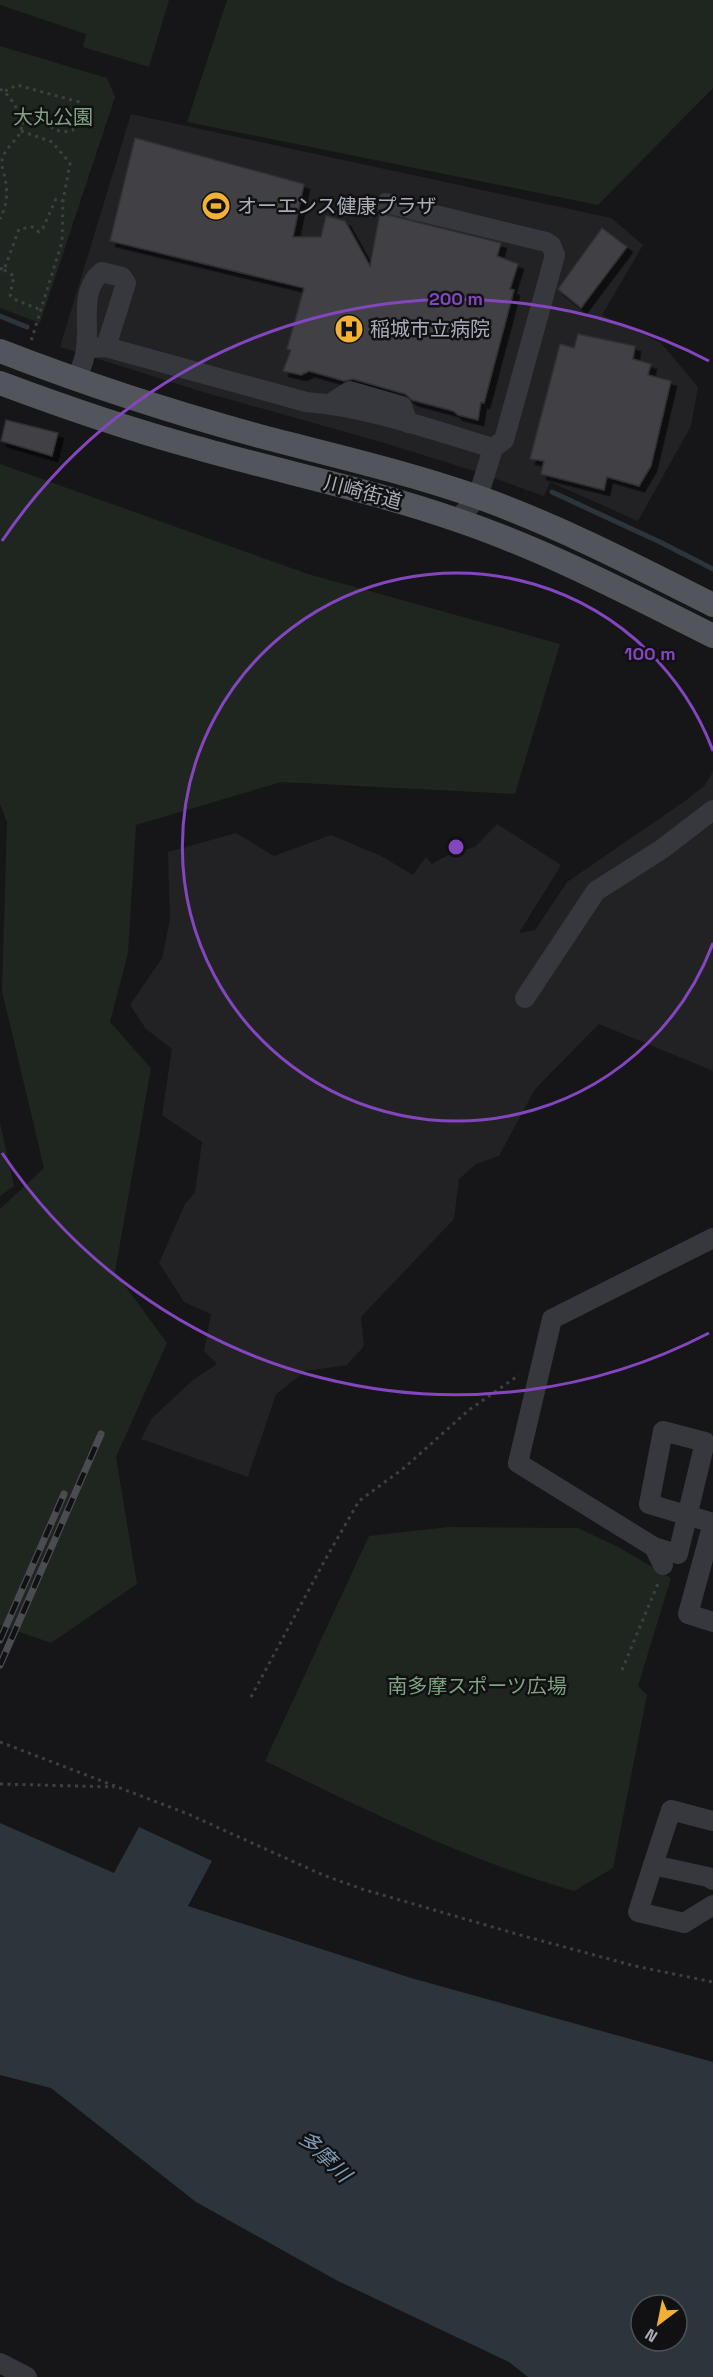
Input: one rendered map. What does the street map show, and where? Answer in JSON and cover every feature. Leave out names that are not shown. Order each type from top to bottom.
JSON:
[{"type":"main road","name":"川崎街道","points":[[0,351],[76,381],[237,429],[405,473],[478,497],[581,539],[713,605]]},
{"type":"main road","points":[[68,408],[76,381]]},
{"type":"main road","name":"川崎街道","points":[[0,383],[68,408],[193,447],[401,502],[457,520],[528,547],[608,582],[713,636]]},
{"type":"street","points":[[386,203],[546,242],[554,250],[555,255],[504,440],[493,448],[478,497],[457,520]]},
{"type":"street","points":[[76,381],[96,348],[306,402],[330,404],[408,423],[493,448]]},
{"type":"street","points":[[525,998],[596,891],[662,849],[713,810]]},
{"type":"street","points":[[713,1238],[552,1318],[518,1463],[654,1546],[678,1554],[705,1442],[663,1431],[649,1504],[713,1523],[688,1614],[713,1622]]},
{"type":"street","points":[[654,1546],[663,1565]]},
{"type":"street","points":[[713,1821],[671,1810],[638,1912],[684,1923],[713,1905]]},
{"type":"street","points":[[653,1865],[713,1880]]},
{"type":"street","points":[[0,2363],[27,2377]]},
{"type":"path","points":[[4,91],[17,85],[79,102],[79,114],[73,130],[64,133],[40,123],[21,123]]},
{"type":"path","points":[[0,88],[15,107],[21,123],[21,131],[1,162],[8,190],[5,208],[0,219]]},
{"type":"path","points":[[21,131],[52,142],[70,163],[63,201],[62,242],[29,346]]},
{"type":"path","points":[[41,310],[16,300],[10,295],[14,276],[2,269],[19,229],[33,227],[39,232],[56,199],[63,201]]},
{"type":"path","points":[[251,1697],[359,1501],[404,1468],[470,1410],[543,1358]]},
{"type":"path","points":[[622,1670],[663,1565]]},
{"type":"path","points":[[0,1742],[188,1814],[323,1875],[362,1889],[635,1966],[713,1982]]},
{"type":"path","points":[[0,1784],[119,1787]]},
{"type":"shaded area","name":"稲城市立病院","points":[[131,114],[611,218],[643,245],[602,315],[661,343],[698,387],[691,426],[638,521],[550,482],[544,496],[381,442],[203,392],[60,347]]},
{"type":"shaded area","points":[[713,772],[713,1071],[599,1024],[535,1089],[499,1156],[476,1164],[459,1179],[454,1219],[361,1317],[364,1346],[347,1365],[306,1371],[276,1394],[248,1477],[141,1439],[152,1418],[193,1380],[217,1364],[204,1351],[211,1314],[184,1302],[159,1263],[185,1204],[195,1192],[202,1142],[162,1115],[172,1049],[146,1029],[130,1005],[162,958],[170,920],[168,852],[236,833],[274,856],[331,835],[381,856],[413,875],[426,857],[432,864],[450,854],[475,847],[497,824],[561,865],[519,933],[535,930],[567,882],[685,801],[705,785]]},
{"type":"green space","points":[[0,0],[169,0],[149,67],[83,47],[86,34],[0,5]]},
{"type":"green space","points":[[227,0],[713,0],[713,88],[598,205],[187,122]]},
{"type":"green space","name":"大丸公園","points":[[0,46],[107,78],[115,97],[40,323],[0,308]]},
{"type":"green space","points":[[0,464],[308,574],[560,644],[515,794],[281,782],[136,825],[128,953],[110,1022],[151,1068],[115,1272],[167,1343],[116,1457],[137,1584],[51,1643],[0,1625],[0,1209],[44,1168],[2,991],[7,822],[0,804]]},
{"type":"green space","points":[[0,1123],[14,1186],[0,1196]]},
{"type":"green space","name":"南多摩スポーツ広場","points":[[449,1527],[578,1528],[620,1548],[671,1578],[638,1686],[647,1695],[613,1868],[574,1891],[534,1879],[455,1849],[265,1761],[369,1536]]},
{"type":"water","name":"多摩川","points":[[0,1823],[114,1873],[139,1827],[212,1861],[188,1906],[411,1978],[713,2062],[713,2377],[528,2377],[509,2362],[336,2280],[196,2202],[51,2088],[0,2075]]},
{"type":"building","points":[[135,138],[304,184],[293,237],[321,237],[326,216],[345,221],[370,266],[380,213],[501,243],[497,256],[518,264],[510,289],[514,290],[484,403],[481,402],[478,420],[412,400],[405,394],[353,379],[344,381],[309,371],[301,375],[283,371],[291,350],[287,349],[304,288],[110,241]]},
{"type":"building","points":[[602,228],[627,247],[581,308],[558,289]]},
{"type":"building","points":[[578,334],[635,346],[633,359],[651,364],[648,375],[671,381],[651,466],[639,486],[607,477],[604,490],[541,474],[544,461],[530,459],[560,344],[574,348]]},
{"type":"building","points":[[6,420],[58,433],[52,456],[1,441]]},
{"type":"waterway","points":[[0,316],[27,327]]},
{"type":"waterway","points":[[552,492],[713,569]]},
{"type":"railway","points":[[0,1665],[101,1434]]},
{"type":"railway","points":[[0,1640],[64,1494]]},
{"type":"place","name":"オーエンス健康プラザ","points":[[216,206]]},
{"type":"place","name":"稲城市立病院","points":[[349,329]]}]
